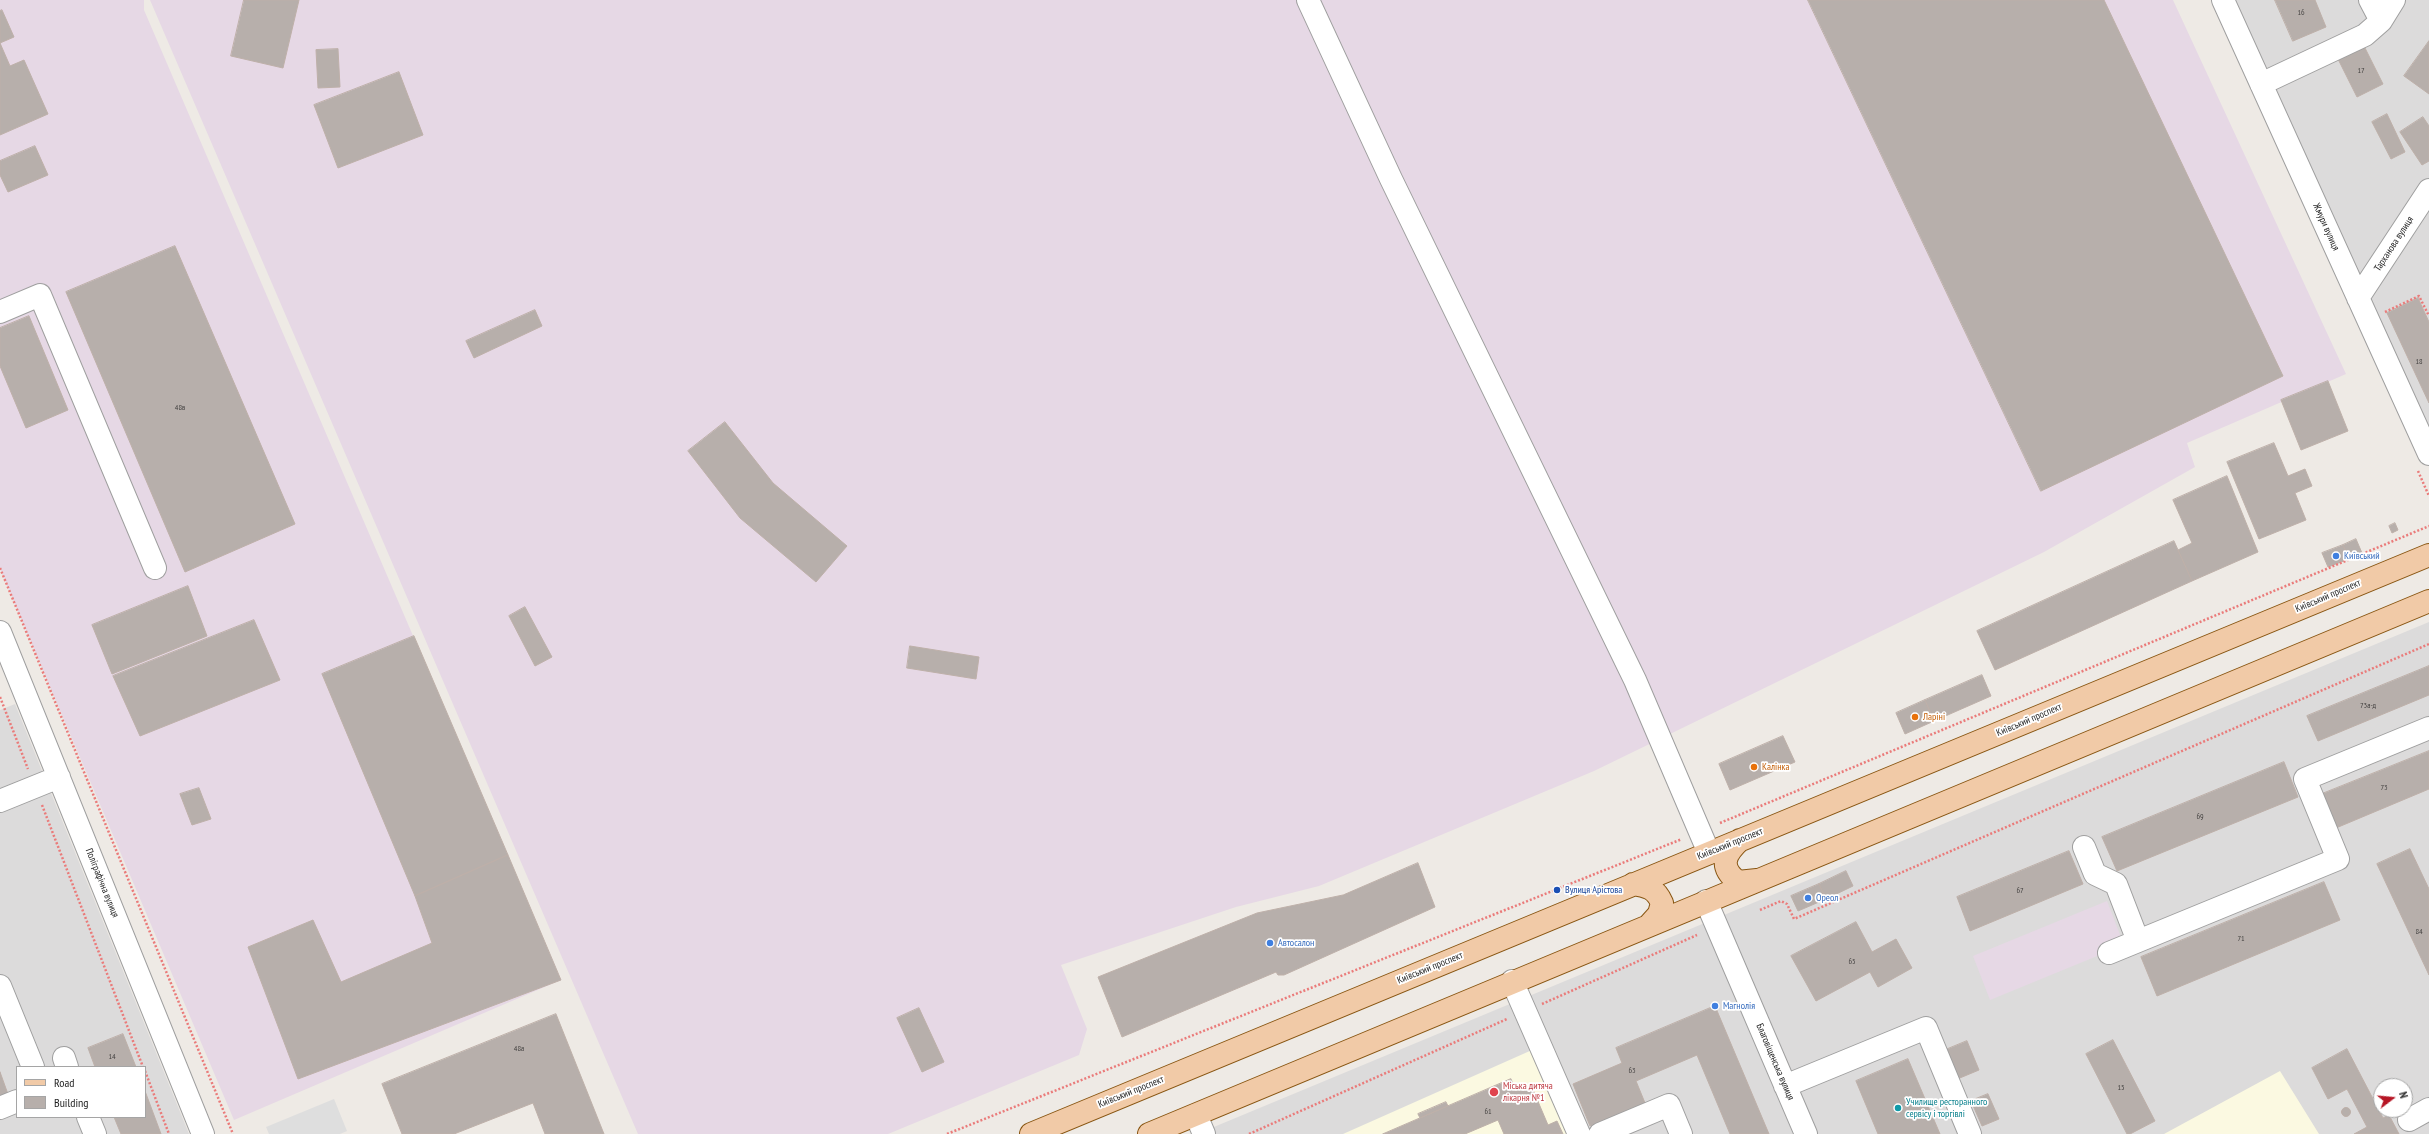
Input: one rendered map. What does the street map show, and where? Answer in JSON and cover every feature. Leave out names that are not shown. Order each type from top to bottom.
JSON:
[{"type":"main road","name":"Київський проспект","points":[[1030,1134],[2429,555]]},
{"type":"main road","points":[[1149,1134],[1200,1124],[1512,981],[2429,601]]},
{"type":"main road","points":[[1740,840],[1729,851],[1725,864],[1730,875],[1738,882],[1757,880]]},
{"type":"main road","points":[[1633,884],[1646,886],[1658,892],[1662,903],[1659,914],[1650,924]]},
{"type":"street","points":[[1308,0],[1395,186],[1635,680],[1709,853]]},
{"type":"street","name":"Жмури вулиця","points":[[2223,0],[2368,320],[2427,443]]},
{"type":"street","points":[[2370,0],[2381,21]]},
{"type":"street","points":[[2261,84],[2365,34],[2381,21],[2394,0]]},
{"type":"street","name":"Тарханова вулиця","points":[[2358,298],[2429,190]]},
{"type":"street","points":[[0,312],[40,295],[155,568]]},
{"type":"street","name":"Поліграфічна вулиця","points":[[0,632],[203,1134]]},
{"type":"street","points":[[2109,953],[2338,859],[2305,779],[2429,728]]},
{"type":"street","points":[[0,801],[59,777]]},
{"type":"street","points":[[2084,847],[2095,874],[2116,884],[2138,941]]},
{"type":"street","name":"Благовіщенська вулиця","points":[[1706,901],[1806,1134]]},
{"type":"street","points":[[1512,981],[1579,1134]]},
{"type":"street","points":[[0,986],[33,1066]]},
{"type":"street","points":[[1785,1086],[1926,1028],[1970,1134]]},
{"type":"street","points":[[0,1108],[16,1101]]},
{"type":"street","points":[[1600,1134],[1669,1105],[1681,1134]]},
{"type":"street","points":[[2409,1120],[2429,1109]]},
{"type":"street","points":[[88,1118],[95,1134]]},
{"type":"path","points":[[2368,320],[2419,296],[2429,316]]},
{"type":"path","points":[[1720,823],[2429,526]]},
{"type":"path","points":[[0,568],[233,1134]]},
{"type":"path","points":[[1760,910],[1781,901],[1787,904],[1794,919],[2429,644]]},
{"type":"path","points":[[0,697],[143,1066]]},
{"type":"path","points":[[947,1134],[1677,841]]},
{"type":"path","points":[[1249,1134],[1697,935]]},
{"type":"path","points":[[146,1074],[169,1134]]},
{"type":"shaded area","points":[[0,0],[144,0],[144,10],[561,980],[234,1120],[0,569]]},
{"type":"shaded area","points":[[150,0],[2173,0],[2346,374],[2187,443],[2195,467],[2044,552],[1594,771],[1319,886],[1236,907],[1061,965],[1087,1029],[1079,1055],[888,1134],[638,1134]]},
{"type":"shaded area","points":[[2226,0],[2429,0],[2429,443]]},
{"type":"shaded area","points":[[2429,622],[2429,1134],[1197,1134]]},
{"type":"shaded area","points":[[15,704],[189,1134],[0,1134],[0,710]]},
{"type":"shaded area","points":[[2107,901],[2124,945],[1990,1000],[1973,956]]},
{"type":"shaded area","name":"Міська дитяча лікарня №1","points":[[1532,1050],[1569,1134],[1343,1134]]},
{"type":"shaded area","points":[[2280,1071],[2319,1134],[2164,1134]]},
{"type":"shaded area","points":[[334,1099],[347,1131],[340,1134],[269,1134],[266,1127]]},
{"type":"building","points":[[244,0],[299,0],[283,68],[231,56]]},
{"type":"building","points":[[1808,0],[2104,0],[2283,376],[2041,491]]},
{"type":"building","points":[[2275,0],[2315,0],[2326,27],[2293,41]]},
{"type":"building","points":[[2,10],[14,37],[0,43],[0,11]]},
{"type":"building","points":[[2429,41],[2429,94],[2404,76]]},
{"type":"building","points":[[0,43],[10,66],[24,60],[48,114],[0,135]]},
{"type":"building","points":[[2364,46],[2383,84],[2357,97],[2338,59]]},
{"type":"building","points":[[338,49],[340,87],[318,88],[316,50]]},
{"type":"building","points":[[399,72],[423,135],[338,168],[314,105]]},
{"type":"building","points":[[2387,114],[2405,152],[2391,159],[2372,122]]},
{"type":"building","points":[[2423,117],[2429,126],[2429,161],[2422,165],[2400,132]]},
{"type":"building","points":[[35,146],[48,175],[8,192],[0,175],[0,161]]},
{"type":"building","points":[[175,246],[295,524],[185,572],[66,292]]},
{"type":"building","points":[[2418,298],[2429,322],[2429,403],[2387,313]]},
{"type":"building","points":[[535,310],[542,326],[474,358],[466,341]]},
{"type":"building","points":[[29,316],[68,410],[26,428],[0,366],[0,328]]},
{"type":"building","points":[[2328,381],[2348,431],[2301,450],[2281,400]]},
{"type":"building","points":[[725,422],[773,483],[847,546],[816,582],[740,518],[688,451]]},
{"type":"building","points":[[2274,443],[2288,476],[2305,469],[2312,486],[2295,493],[2306,520],[2259,539],[2227,462]]},
{"type":"building","points":[[2227,476],[2258,552],[2192,581],[2178,550],[2192,543],[2173,500]]},
{"type":"building","points":[[2395,523],[2398,530],[2392,533],[2389,526]]},
{"type":"building","points":[[2356,539],[2362,553],[2349,559],[2343,545]]},
{"type":"building","points":[[2174,541],[2192,581],[1995,670],[1977,631]]},
{"type":"building","name":"Київський","points":[[2343,545],[2349,559],[2328,567],[2322,553]]},
{"type":"building","points":[[188,586],[207,636],[112,674],[92,625]]},
{"type":"building","points":[[525,607],[552,657],[535,666],[509,616]]},
{"type":"building","points":[[254,620],[280,680],[140,736],[113,676]]},
{"type":"building","points":[[414,636],[508,855],[415,896],[322,674]]},
{"type":"building","points":[[910,646],[979,657],[976,679],[907,668]]},
{"type":"building","points":[[2429,666],[2429,695],[2318,741],[2307,716]]},
{"type":"building","points":[[1982,675],[1991,696],[1934,721],[1925,700]]},
{"type":"building","name":"Ларіні","points":[[1925,700],[1934,721],[1905,734],[1896,713]]},
{"type":"building","points":[[1783,736],[1795,762],[1730,790],[1719,764]]},
{"type":"building","points":[[2429,751],[2429,789],[2336,828],[2322,794]]},
{"type":"building","points":[[2284,762],[2298,797],[2117,871],[2102,837]]},
{"type":"building","points":[[199,788],[211,819],[192,825],[180,794]]},
{"type":"building","points":[[2410,849],[2429,889],[2429,975],[2377,864]]},
{"type":"building","points":[[2069,851],[2083,884],[1970,931],[1957,897]]},
{"type":"building","points":[[508,855],[561,980],[298,1079],[248,947],[313,920],[341,982],[432,943],[415,896]]},
{"type":"building","name":"Автосалон","points":[[1418,863],[1435,907],[1284,975],[1278,975],[1276,972],[1122,1037],[1098,977],[1257,913],[1343,895]]},
{"type":"building","points":[[1846,871],[1853,886],[1826,899],[1819,884]]},
{"type":"building","points":[[2324,882],[2340,920],[2157,996],[2141,957]]},
{"type":"building","name":"Ореол","points":[[1819,884],[1826,899],[1798,911],[1791,896]]},
{"type":"building","points":[[1856,922],[1872,952],[1896,939],[1912,968],[1878,987],[1870,972],[1816,1001],[1791,956]]},
{"type":"building","points":[[1715,1006],[1769,1134],[1730,1134],[1697,1055],[1636,1081],[1645,1103],[1590,1126],[1573,1084],[1622,1063],[1616,1048]]},
{"type":"building","points":[[919,1008],[944,1062],[922,1072],[897,1018]]},
{"type":"building","points":[[556,1014],[604,1134],[545,1134],[533,1103],[454,1134],[402,1134],[382,1084]]},
{"type":"building","points":[[123,1034],[136,1066],[95,1066],[88,1048]]},
{"type":"building","points":[[2113,1040],[2155,1121],[2130,1134],[2127,1134],[2086,1054]]},
{"type":"building","points":[[1967,1041],[1979,1070],[1955,1080],[1943,1051]]},
{"type":"building","points":[[2347,1049],[2373,1099],[2373,1118],[2391,1118],[2399,1134],[2354,1134],[2367,1127],[2347,1089],[2328,1099],[2312,1068]]},
{"type":"building","name":"Училище ресторанного сервісу і торгівлі","points":[[1908,1059],[1940,1134],[1878,1134],[1856,1081]]},
{"type":"building","points":[[0,1072],[9,1097],[0,1100]]},
{"type":"building","points":[[1511,1079],[1516,1091],[1531,1085],[1548,1125],[1557,1121],[1563,1134],[1504,1134],[1498,1120],[1465,1134],[1383,1134]]},
{"type":"building","points":[[146,1094],[161,1134],[121,1134],[114,1118],[146,1118]]},
{"type":"building","points":[[1988,1094],[1999,1119],[1982,1126],[1971,1101]]},
{"type":"building","points":[[1446,1102],[1448,1106],[1420,1118],[1418,1114]]},
{"type":"building","points":[[2344,1108],[2348,1108],[2350,1112],[2348,1116],[2344,1116],[2342,1114],[2342,1110]]},
{"type":"place","name":"Київський","points":[[2336,556]]},
{"type":"place","name":"Ларіні","points":[[1915,717]]},
{"type":"place","name":"Калінка","points":[[1754,767]]},
{"type":"place","name":"Вулиця Арістова","points":[[1557,890]]},
{"type":"place","name":"Ореол","points":[[1808,898]]},
{"type":"place","name":"Автосалон","points":[[1270,943]]},
{"type":"place","name":"Магнолія","points":[[1715,1006]]},
{"type":"place","name":"Міська дитяча лікарня №1","points":[[1494,1092]]},
{"type":"place","name":"Училище ресторанного сервісу і торгівлі","points":[[1898,1108]]}]
